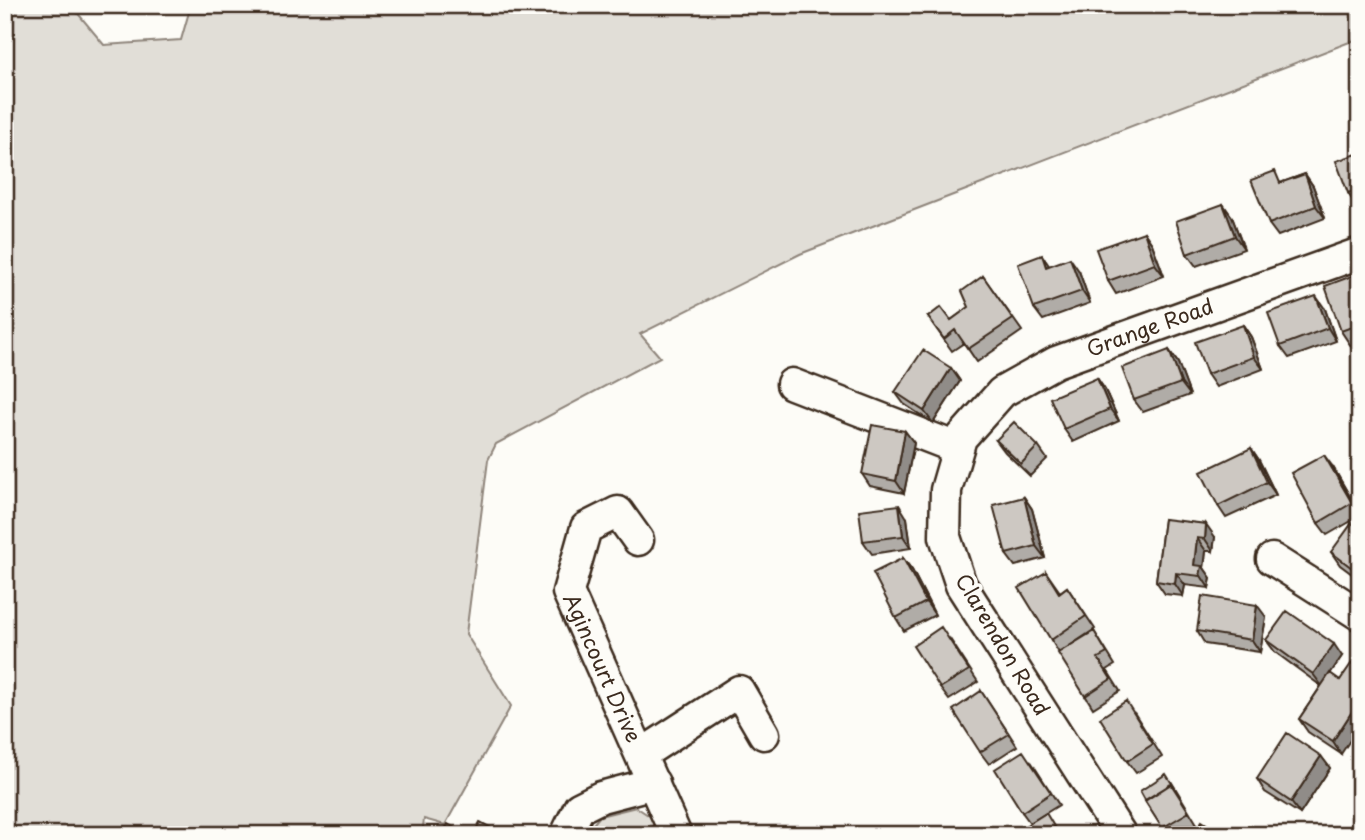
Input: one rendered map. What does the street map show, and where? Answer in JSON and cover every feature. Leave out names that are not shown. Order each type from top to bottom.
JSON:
[{"type":"street","name":"Grange Road","points":[[959,443],[1002,392],[1056,362],[1360,253]]},
{"type":"street","points":[[792,384],[959,443]]},
{"type":"street","name":"Clarendon Road","points":[[959,443],[947,490],[945,537],[961,585],[1121,835]]},
{"type":"street","name":"Agincourt Drive","points":[[638,540],[618,512],[586,528],[568,593],[676,835]]},
{"type":"street","points":[[1272,559],[1360,615]]},
{"type":"street","name":"Agincourt Drive","points":[[642,754],[739,691],[764,734]]},
{"type":"street","points":[[566,835],[579,808],[601,797],[654,783]]},
{"type":"shaded area","points":[[19,5],[71,5],[104,45],[181,40],[191,5],[1360,5],[1360,38],[800,254],[640,334],[660,357],[496,444],[488,460],[466,634],[511,706],[445,825],[424,819],[422,835],[5,835],[5,24]]},
{"type":"shaded area","points":[[636,807],[651,817],[659,835],[584,835],[600,816]]},
{"type":"building","points":[[1360,153],[1360,189],[1348,193],[1336,161]]},
{"type":"building","points":[[1275,171],[1280,183],[1305,174],[1316,206],[1269,224],[1251,180]]},
{"type":"building","points":[[1223,204],[1235,236],[1187,254],[1176,221]]},
{"type":"building","points":[[1144,232],[1155,264],[1108,281],[1096,249]]},
{"type":"building","points":[[1042,255],[1046,267],[1070,258],[1082,291],[1034,308],[1018,264]]},
{"type":"building","points":[[1360,273],[1360,324],[1341,331],[1325,286]]},
{"type":"building","points":[[983,276],[1013,319],[968,349],[955,330],[944,339],[928,317],[941,307],[951,320],[969,307],[962,291]]},
{"type":"building","points":[[1316,296],[1328,328],[1280,346],[1268,313]]},
{"type":"building","points":[[1243,325],[1254,357],[1207,374],[1195,342]]},
{"type":"building","points":[[923,350],[951,368],[924,411],[895,392]]},
{"type":"building","points":[[1169,350],[1181,383],[1134,400],[1122,368]]},
{"type":"building","points":[[1097,378],[1110,409],[1064,429],[1050,398]]},
{"type":"building","points":[[1014,422],[1038,446],[1021,464],[996,440]]},
{"type":"building","points":[[872,425],[905,431],[896,481],[862,474]]},
{"type":"building","points":[[1251,448],[1267,482],[1218,506],[1201,472]]},
{"type":"building","points":[[1324,455],[1352,503],[1318,523],[1291,473]]},
{"type":"building","points":[[1024,497],[1036,546],[1006,554],[993,505]]},
{"type":"building","points":[[899,505],[903,536],[863,541],[859,510]]},
{"type":"building","points":[[1164,519],[1206,524],[1205,539],[1197,538],[1194,565],[1202,566],[1200,576],[1176,573],[1175,584],[1156,581]]},
{"type":"building","points":[[1352,523],[1360,529],[1360,574],[1331,552]]},
{"type":"building","points":[[903,558],[926,602],[896,618],[873,573]]},
{"type":"building","points":[[1046,572],[1059,593],[1067,587],[1086,616],[1051,640],[1019,588]]},
{"type":"building","points":[[1202,596],[1257,605],[1252,640],[1197,631]]},
{"type":"building","points":[[1287,611],[1334,644],[1313,674],[1266,640]]},
{"type":"building","points":[[941,627],[969,670],[940,688],[913,646]]},
{"type":"building","points":[[1094,631],[1107,653],[1098,658],[1111,679],[1085,696],[1058,653]]},
{"type":"building","points":[[1353,661],[1360,665],[1360,699],[1333,741],[1299,719],[1330,673],[1340,680]]},
{"type":"building","points":[[981,691],[1009,734],[980,752],[953,710]]},
{"type":"building","points":[[1126,701],[1153,744],[1127,761],[1100,718]]},
{"type":"building","points":[[1287,733],[1321,756],[1291,802],[1257,779]]},
{"type":"building","points":[[1023,751],[1051,793],[1022,812],[995,769]]},
{"type":"building","points":[[1166,774],[1176,790],[1171,784],[1145,800],[1140,791]]},
{"type":"building","points":[[1171,784],[1189,812],[1162,828],[1145,801]]},
{"type":"building","points":[[1046,813],[1059,835],[1019,835],[1017,831]]},
{"type":"building","points":[[1202,821],[1223,835],[1193,835]]},
{"type":"building","points":[[480,822],[504,835],[473,835]]},
{"type":"building","points":[[448,824],[467,835],[442,835]]}]
